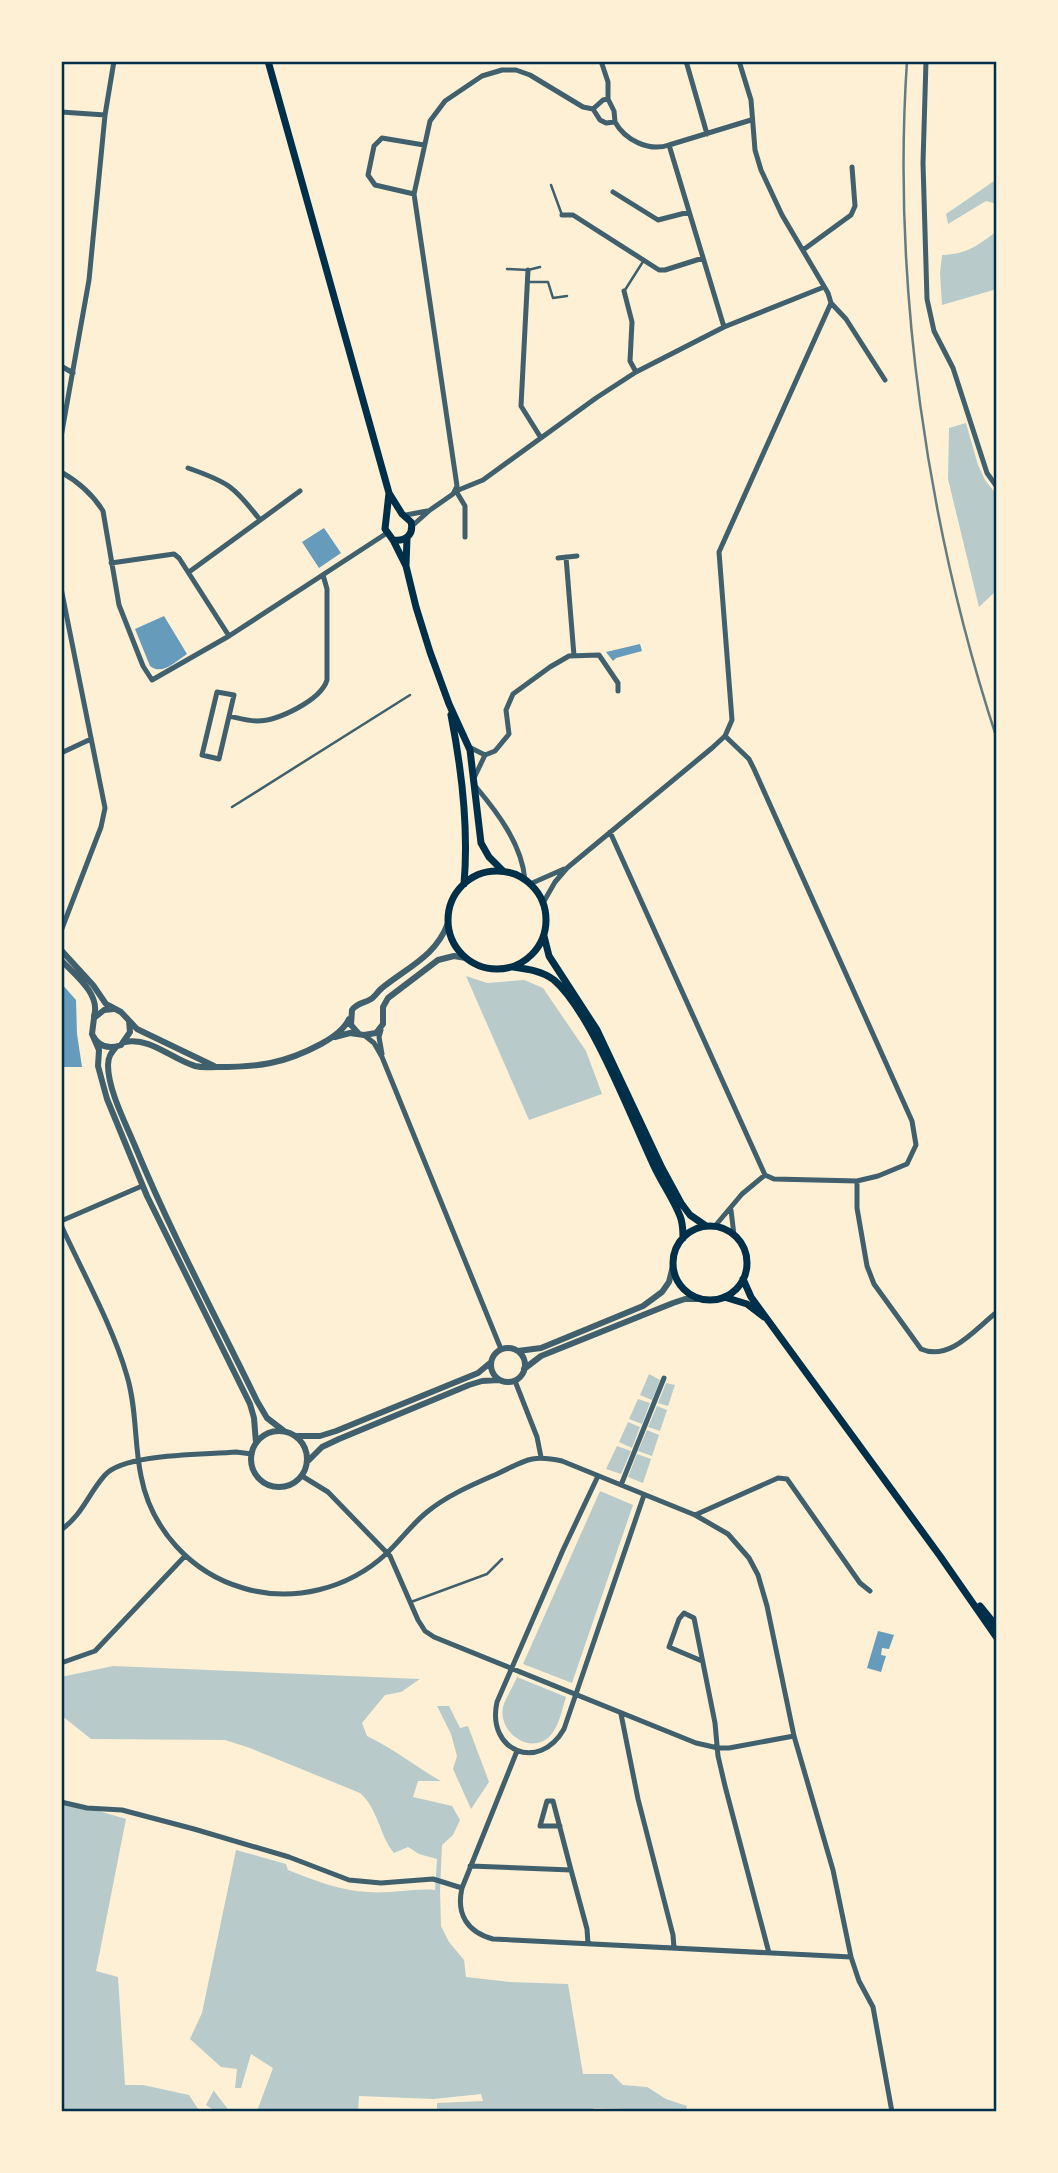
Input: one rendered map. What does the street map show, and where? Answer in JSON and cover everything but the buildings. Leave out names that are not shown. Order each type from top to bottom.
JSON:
[{"type":"main road","points":[[268,61],[389,493],[412,526],[407,538],[406,565]]},
{"type":"main road","points":[[389,493],[385,524],[387,533],[406,565],[416,607],[449,704],[469,747],[475,776],[481,843],[489,857],[503,871],[527,882],[543,903],[546,914],[544,936],[549,956],[597,1030],[681,1203],[690,1214],[710,1226],[734,1235],[746,1255],[747,1268],[735,1290],[712,1300],[700,1299],[682,1287],[673,1266],[674,1252],[683,1238],[694,1230],[710,1226]]},
{"type":"main road","points":[[387,519],[394,514],[404,514]]},
{"type":"main road","points":[[393,540],[401,541],[407,538]]},
{"type":"main road","points":[[449,704],[458,751],[467,832],[464,884]]},
{"type":"main road","points":[[503,871],[476,876],[464,884],[452,902],[448,923],[451,936],[466,958],[489,969],[513,967],[545,974],[562,989],[591,1034],[656,1171],[676,1206],[682,1220],[683,1238]]},
{"type":"main road","points":[[513,967],[527,960],[544,936]]},
{"type":"main road","points":[[743,1279],[751,1297],[997,1638]]},
{"type":"main road","points":[[724,1297],[747,1304],[769,1321]]},
{"type":"main road","points":[[940,1556],[997,1627]]},
{"type":"street","points":[[61,437],[89,280],[105,115],[114,61]]},
{"type":"street","points":[[601,61],[608,82],[608,99],[614,111],[615,122],[624,133],[643,145],[655,148],[669,145],[751,120]]},
{"type":"street","points":[[685,61],[707,134]]},
{"type":"street","points":[[739,61],[751,100],[755,150],[761,170],[782,215],[831,303],[846,319],[885,380]]},
{"type":"street","points":[[926,61],[923,163],[927,299],[934,331],[953,368],[987,473],[997,487]]},
{"type":"street","points":[[465,537],[465,506],[456,491],[457,479],[414,194],[430,121],[439,107],[477,79],[494,71],[509,69],[523,72],[583,107],[593,109],[600,120],[606,123],[615,122]]},
{"type":"street","points":[[593,109],[598,103],[608,99]]},
{"type":"street","points":[[61,112],[105,115]]},
{"type":"street","points":[[414,194],[374,185],[368,175],[374,146],[382,138],[424,145]]},
{"type":"street","points":[[669,145],[724,327]]},
{"type":"street","points":[[803,250],[851,215],[855,206],[852,167]]},
{"type":"street","points":[[613,192],[658,220],[690,212]]},
{"type":"street","points":[[562,215],[573,215],[662,270],[703,258]]},
{"type":"street","points":[[528,270],[520,406],[541,438]]},
{"type":"street","points":[[412,526],[456,491],[483,480],[636,372],[724,327],[824,287]]},
{"type":"street","points":[[624,291],[632,321],[630,361],[636,372]]},
{"type":"street","points":[[543,903],[567,868],[725,736],[732,720],[732,696],[719,552],[831,303]]},
{"type":"street","points":[[61,366],[73,373]]},
{"type":"street","points":[[188,468],[220,479],[238,492],[260,520]]},
{"type":"street","points":[[61,472],[77,483],[103,511],[119,605],[143,666],[152,680],[229,636],[387,533]]},
{"type":"street","points":[[189,572],[300,491]]},
{"type":"street","points":[[404,514],[430,510]]},
{"type":"street","points":[[111,563],[174,554],[189,572],[229,636]]},
{"type":"street","points":[[558,558],[577,556]]},
{"type":"street","points":[[566,557],[574,656]]},
{"type":"street","points":[[229,716],[251,720],[268,719],[314,699],[325,687],[327,589],[323,575]]},
{"type":"street","points":[[61,588],[105,808],[104,818],[63,918],[61,931]]},
{"type":"street","points":[[475,776],[485,755],[495,751],[507,739],[509,727],[506,710],[513,694],[550,667],[574,656],[599,656],[618,683],[618,691]]},
{"type":"street","points":[[217,692],[234,695],[229,716],[219,758],[202,755],[217,692]]},
{"type":"street","points":[[610,832],[765,1175],[774,1179],[857,1181],[907,1164],[916,1146],[914,1128],[823,919],[749,759],[725,736]]},
{"type":"street","points":[[61,753],[91,739]]},
{"type":"street","points":[[469,747],[485,755]]},
{"type":"street","points":[[476,788],[495,810],[512,839],[527,882],[567,868]]},
{"type":"street","points":[[330,1039],[346,1025],[355,1005],[367,1001],[433,950],[448,923]]},
{"type":"street","points":[[61,950],[93,985],[106,1004],[126,1016],[137,1029],[216,1066]]},
{"type":"street","points":[[382,1057],[379,1037],[384,1002],[438,960],[454,956],[466,958]]},
{"type":"street","points":[[61,960],[94,999],[96,1009],[92,1034],[99,1050],[98,1066],[107,1099],[142,1186],[250,1404],[256,1443],[252,1465],[264,1482],[274,1486],[294,1483],[302,1476],[307,1462],[322,1447],[339,1439],[482,1381],[515,1381],[524,1369],[541,1356],[685,1299],[700,1299]]},
{"type":"street","points":[[367,1001],[377,1004],[384,1014]]},
{"type":"street","points":[[92,1024],[98,1013],[116,1009]]},
{"type":"street","points":[[349,1019],[351,1025],[374,1042],[382,1057],[501,1349]]},
{"type":"street","points":[[125,1042],[130,1032],[129,1021]]},
{"type":"street","points":[[307,1462],[302,1443],[267,1418],[257,1401],[155,1192],[126,1124],[107,1064],[116,1047],[136,1040],[193,1065],[248,1068],[294,1058],[330,1039],[350,1033],[362,1035],[376,1033],[381,1029]]},
{"type":"street","points":[[92,1034],[99,1044],[116,1047]]},
{"type":"street","points":[[710,1226],[732,1210],[742,1194],[765,1175]]},
{"type":"street","points":[[857,1181],[857,1208],[867,1266],[874,1284],[917,1346],[930,1353],[946,1352],[997,1311]]},
{"type":"street","points":[[142,1186],[61,1223],[122,1360],[134,1402],[139,1460],[147,1498],[156,1520],[185,1556],[207,1573],[232,1585],[259,1592],[287,1594],[314,1591],[341,1583],[365,1570],[387,1553],[410,1527],[443,1501],[518,1464],[541,1457],[562,1461],[715,1525],[734,1540],[749,1558],[758,1575],[767,1606],[794,1736],[832,1870],[854,1970],[873,2007],[892,2112]]},
{"type":"street","points":[[732,1210],[734,1235]]},
{"type":"street","points":[[499,1380],[492,1373],[491,1363],[494,1354],[501,1349],[518,1351],[541,1348],[643,1306],[662,1292],[673,1266]]},
{"type":"street","points":[[518,1351],[524,1359],[524,1369]]},
{"type":"street","points":[[295,1436],[320,1436],[336,1431],[478,1373],[491,1363]]},
{"type":"street","points":[[621,1485],[664,1377]]},
{"type":"street","points":[[515,1381],[537,1437],[541,1457]]},
{"type":"street","points":[[256,1443],[273,1432],[284,1431]]},
{"type":"street","points":[[61,1530],[82,1511],[105,1475],[122,1464],[139,1460],[236,1452],[252,1454]]},
{"type":"street","points":[[302,1476],[322,1487],[387,1553],[395,1564],[425,1631],[434,1637],[696,1743],[718,1748],[794,1736]]},
{"type":"street","points":[[598,1476],[563,1549],[497,1702],[494,1716],[497,1730],[505,1743],[517,1751],[542,1751],[557,1741],[564,1729],[644,1495]]},
{"type":"street","points":[[695,1516],[778,1478],[787,1479],[860,1583],[870,1591]]},
{"type":"street","points":[[61,1663],[95,1651],[185,1556]]},
{"type":"street","points":[[702,1661],[669,1647],[679,1619],[684,1613],[694,1618],[715,1723],[725,1786],[769,1953]]},
{"type":"street","points":[[621,1714],[638,1799],[674,1948]]},
{"type":"street","points":[[517,1751],[459,1899],[464,1921],[472,1930],[493,1939],[851,1957]]},
{"type":"street","points":[[560,1826],[540,1825],[547,1801],[553,1801],[560,1826],[587,1929],[588,1944]]},
{"type":"street","points":[[61,1802],[87,1808],[122,1810],[194,1829],[289,1857],[349,1881],[381,1883],[433,1879],[462,1888]]},
{"type":"street","points":[[471,1866],[571,1870]]},
{"type":"lane","points":[[551,185],[562,215]]},
{"type":"lane","points":[[624,291],[644,260]]},
{"type":"lane","points":[[507,269],[528,270],[540,267]]},
{"type":"lane","points":[[528,282],[548,282],[553,298],[568,296]]},
{"type":"lane","points":[[232,807],[410,695]]},
{"type":"lane","points":[[411,1602],[487,1574],[502,1559]]},
{"type":"shaded area","points":[[997,179],[997,204],[986,201],[948,224],[946,214]]},
{"type":"shaded area","points":[[997,231],[997,289],[942,305],[942,255],[971,248]]},
{"type":"shaded area","points":[[966,423],[978,465],[985,480],[997,495],[997,590],[979,607],[948,479],[949,428]]},
{"type":"shaded area","points":[[466,976],[487,983],[524,980],[543,988],[586,1051],[602,1094],[529,1120]]},
{"type":"shaded area","points":[[649,1374],[660,1380],[652,1400],[640,1395]]},
{"type":"shaded area","points":[[666,1383],[675,1385],[668,1406],[658,1403]]},
{"type":"shaded area","points":[[638,1399],[650,1403],[642,1424],[629,1419]]},
{"type":"shaded area","points":[[657,1406],[667,1410],[660,1431],[648,1427]]},
{"type":"shaded area","points":[[628,1422],[640,1427],[632,1448],[619,1442]]},
{"type":"shaded area","points":[[647,1430],[659,1435],[652,1456],[638,1451]]},
{"type":"shaded area","points":[[617,1446],[631,1451],[621,1474],[606,1469]]},
{"type":"shaded area","points":[[637,1454],[651,1459],[643,1483],[628,1477]]},
{"type":"shaded area","points":[[600,1491],[633,1505],[572,1683],[523,1664]]},
{"type":"shaded area","points":[[113,1666],[420,1679],[401,1692],[385,1695],[362,1723],[367,1736],[441,1781],[418,1781],[413,1797],[452,1806],[460,1820],[453,1835],[442,1845],[441,1926],[449,1942],[464,1960],[466,1977],[568,1984],[583,2074],[612,2074],[623,2085],[647,2087],[666,2099],[687,2106],[686,2111],[594,2108],[591,2112],[437,2112],[437,2103],[483,2101],[481,2094],[434,2099],[359,2096],[358,2112],[237,2112],[257,2111],[273,2068],[251,2054],[241,2088],[235,2088],[237,2069],[221,2067],[190,2039],[202,2013],[236,1850],[286,1864],[288,1870],[327,1884],[348,1890],[377,1892],[435,1890],[437,1859],[419,1854],[408,1847],[394,1853],[371,1807],[360,1793],[250,1748],[225,1740],[91,1739],[61,1715],[61,1677]]},
{"type":"shaded area","points":[[517,1677],[566,1697],[555,1728],[549,1737],[541,1742],[524,1742],[505,1725],[503,1707]]},
{"type":"shaded area","points":[[437,1706],[449,1706],[460,1728],[468,1726],[489,1782],[471,1809],[453,1769],[457,1756],[451,1734]]},
{"type":"shaded area","points":[[61,1800],[126,1819],[96,1971],[118,1977],[125,2085],[143,2085],[189,2095],[200,2112],[61,2112]]},
{"type":"shaded area","points":[[214,2090],[230,2112],[217,2112],[206,2105]]},
{"type":"water","points":[[324,528],[341,553],[319,568],[302,542]]},
{"type":"water","points":[[164,616],[187,654],[169,666],[155,669],[150,666],[135,629]]},
{"type":"water","points":[[640,644],[642,651],[613,661],[606,652]]},
{"type":"water","points":[[61,983],[76,1000],[82,1067],[61,1067]]},
{"type":"water","points":[[878,1631],[894,1635],[889,1649],[882,1648],[881,1655],[886,1656],[881,1672],[867,1668]]},
{"type":"railway","points":[[907,61],[905,231],[910,318],[920,404],[951,575],[972,658],[997,739]]}]
